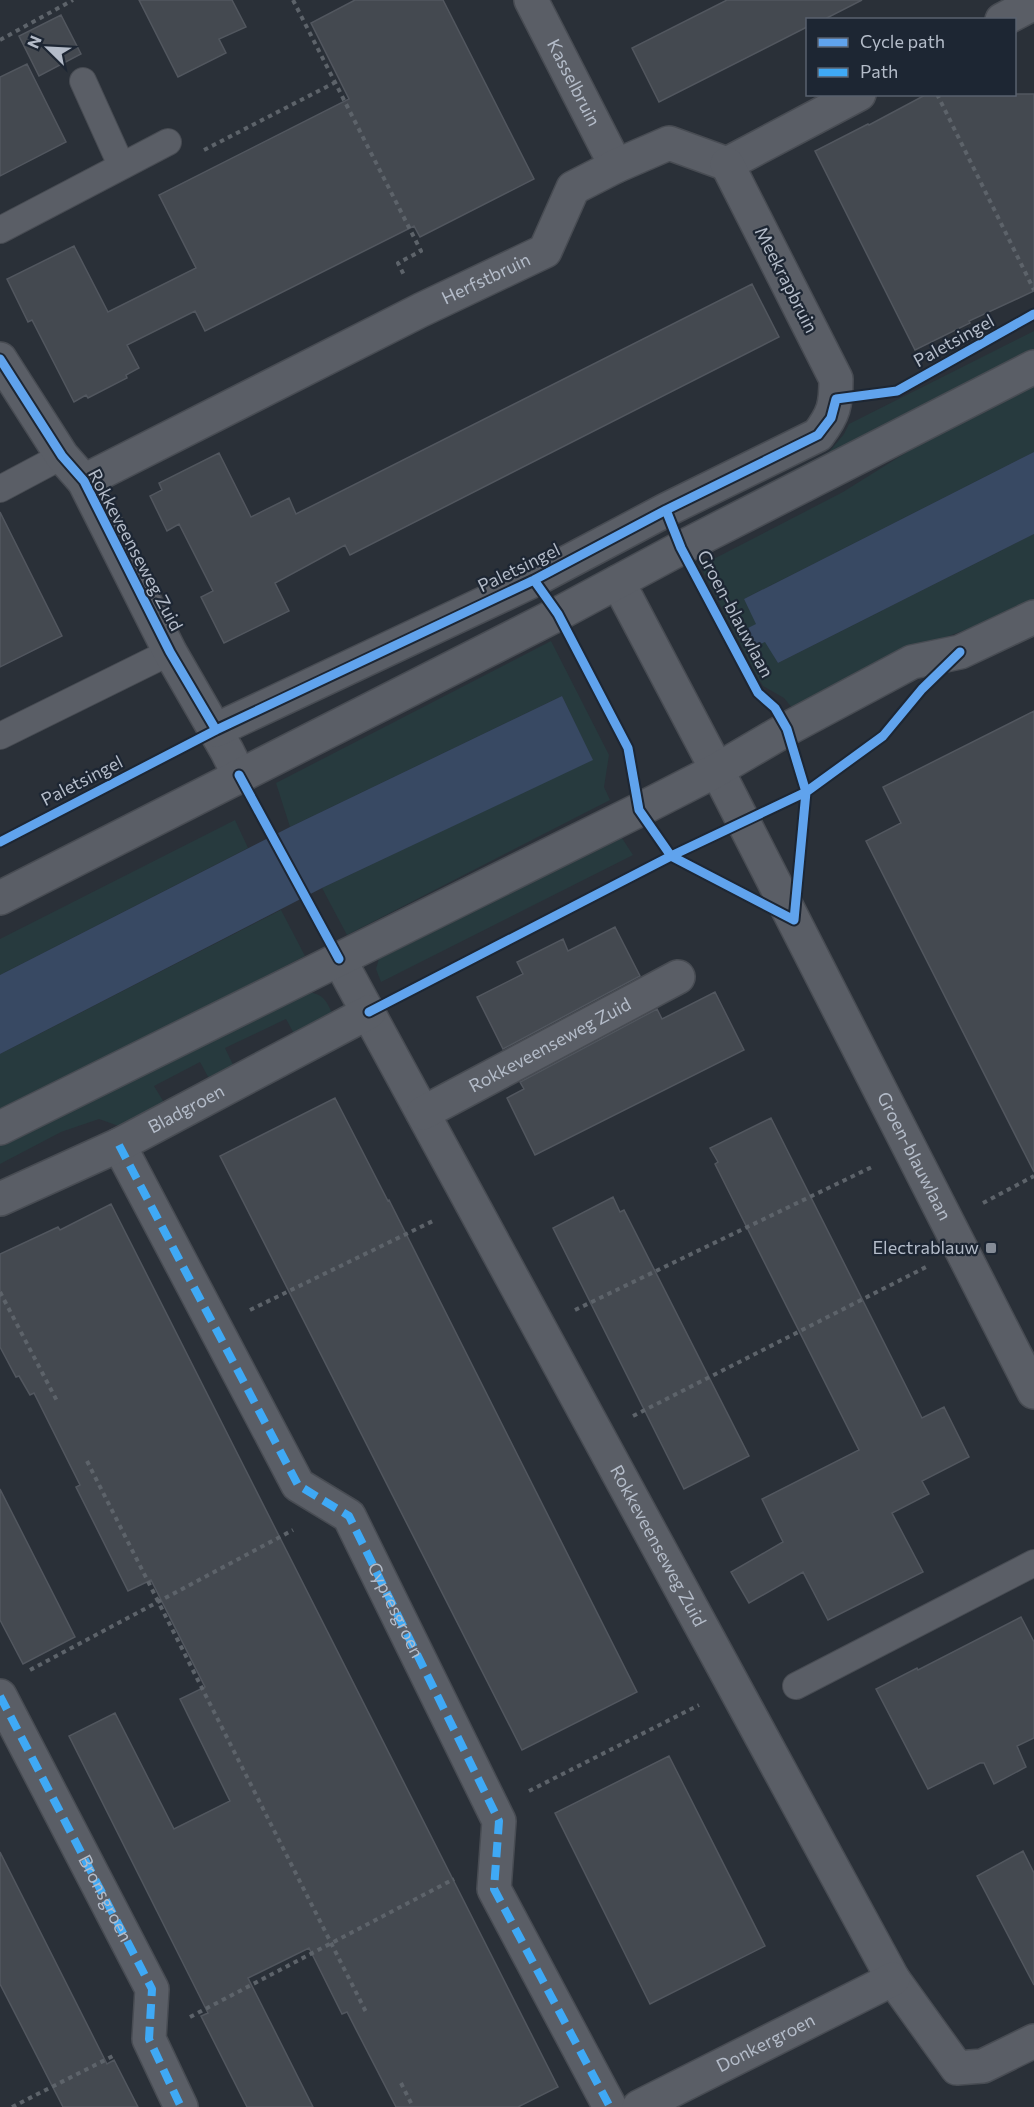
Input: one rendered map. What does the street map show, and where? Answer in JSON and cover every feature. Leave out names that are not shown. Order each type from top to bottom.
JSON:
[{"type":"street","name":"Kasselbruin","points":[[531,0],[616,166]]},
{"type":"street","points":[[1006,18],[1034,3]]},
{"type":"street","points":[[726,164],[855,96]]},
{"type":"street","name":"Herfstbruin","points":[[84,481],[421,310],[545,251],[573,188],[616,166],[669,143],[726,164]]},
{"type":"street","name":"Meekrapbruin","points":[[726,164],[837,379],[836,399]]},
{"type":"street","points":[[0,897],[1034,367]]},
{"type":"street","name":"Rokkeveenseweg Zuid","points":[[3,372],[62,456],[84,481],[170,652],[216,730],[239,776]]},
{"type":"street","name":"Paletsingel","points":[[216,730],[534,580],[666,510],[818,435],[831,418],[836,399]]},
{"type":"street","name":"Groen-blauwlaan","points":[[618,582],[717,770],[1034,1392]]},
{"type":"street","points":[[0,1128],[717,770],[787,729],[912,662],[960,652],[1034,617]]},
{"type":"street","name":"Rokkeveenseweg Zuid","points":[[339,959],[893,1979],[957,2068],[983,2066],[1034,2041]]},
{"type":"street","name":"Rokkeveenseweg Zuid","points":[[423,1113],[678,977]]},
{"type":"street","name":"Bladgroen","points":[[0,1199],[118,1145],[369,1012]]},
{"type":"street","name":"Cypresgroen","points":[[118,1145],[298,1485],[349,1516],[500,1821],[494,1889],[610,2107]]},
{"type":"street","name":"Bronsgroen","points":[[11,1685],[152,1989],[149,2038],[181,2107]]},
{"type":"street","name":"Donkergroen","points":[[639,2107],[893,1979]]},
{"type":"lane","points":[[83,81],[121,165]]},
{"type":"lane","points":[[0,230],[168,142]]},
{"type":"lane","points":[[0,489],[62,456]]},
{"type":"lane","points":[[0,736],[170,652]]},
{"type":"lane","points":[[796,1686],[1034,1563]]},
{"type":"path","points":[[0,40],[73,0]]},
{"type":"path","points":[[292,0],[421,251],[398,263],[421,310]]},
{"type":"path","points":[[939,96],[1034,290]]},
{"type":"path","points":[[539,1327],[910,1148]]},
{"type":"path","points":[[598,1434],[954,1235],[1034,1176]]},
{"type":"path","points":[[214,1327],[471,1202]]},
{"type":"path","points":[[0,1292],[57,1401]]},
{"type":"path","points":[[87,1461],[367,2014]]},
{"type":"path","points":[[11,1685],[158,1602],[336,1508]]},
{"type":"path","points":[[494,1809],[735,1687]]},
{"type":"path","points":[[12,2107],[332,1944],[496,1857]]},
{"type":"path","points":[[401,2083],[413,2107]]},
{"type":"green space","points":[[1034,331],[1034,356],[696,537],[689,524],[829,452],[849,424]]},
{"type":"green space","points":[[1034,386],[1034,452],[744,599],[778,663],[1034,534],[1034,605],[913,649],[793,709],[784,698],[763,686],[700,566],[843,492],[923,442]]},
{"type":"green space","points":[[551,641],[609,755],[604,787],[610,800],[347,935],[322,888],[592,760],[562,696],[290,827],[276,783]]},
{"type":"green space","points":[[235,820],[248,848],[0,975],[0,939]]},
{"type":"green space","points":[[616,829],[633,855],[381,982],[376,969],[380,955]]},
{"type":"green space","points":[[281,910],[305,956],[0,1112],[0,1054]]},
{"type":"green space","points":[[298,992],[311,993],[323,998],[332,1013],[328,1025],[298,1041],[286,1019],[225,1048],[236,1071],[212,1084],[200,1062],[154,1086],[168,1109],[130,1130],[99,1119],[61,1132],[0,1164],[0,1141]]},
{"type":"water","points":[[1034,452],[1034,534],[778,663],[765,642],[751,648],[742,631],[756,624],[744,599]]},
{"type":"water","points":[[562,696],[593,760],[322,888],[0,1054],[0,975],[290,827]]},
{"type":"building","points":[[139,0],[232,0],[246,27],[219,39],[226,53],[178,77]]},
{"type":"building","points":[[355,0],[443,0],[534,179],[420,237],[414,226],[205,331],[195,311],[127,345],[139,368],[126,375],[127,378],[88,398],[86,395],[74,402],[32,320],[28,322],[7,279],[74,246],[108,312],[196,268],[159,195],[349,99],[311,23]]},
{"type":"building","points":[[727,0],[862,0],[827,18],[806,18],[806,28],[659,102],[632,48]]},
{"type":"building","points":[[61,15],[81,54],[39,76],[19,36]]},
{"type":"building","points":[[27,64],[66,142],[0,176],[0,77]]},
{"type":"building","points":[[1034,94],[1034,291],[969,321],[970,323],[915,350],[815,151],[923,96]]},
{"type":"building","points":[[752,284],[779,337],[350,555],[345,545],[275,583],[289,611],[224,643],[201,597],[213,591],[179,524],[167,531],[150,496],[162,490],[159,483],[219,453],[251,517],[289,498],[296,514]]},
{"type":"building","points":[[0,512],[62,636],[0,667]]},
{"type":"building","points":[[1034,711],[1034,1172],[866,841],[901,823],[883,787]]},
{"type":"building","points":[[615,927],[640,976],[503,1049],[477,997],[523,974],[517,962],[563,939],[568,951]]},
{"type":"building","points":[[715,992],[744,1050],[535,1155],[507,1098],[524,1089],[520,1082],[657,1009],[662,1019]]},
{"type":"building","points":[[335,1098],[389,1200],[637,1692],[522,1750],[220,1156]]},
{"type":"building","points":[[771,1118],[922,1418],[944,1407],[969,1457],[922,1481],[929,1494],[892,1513],[923,1572],[828,1620],[803,1572],[749,1603],[731,1572],[783,1542],[762,1499],[859,1450],[715,1164],[718,1162],[710,1148]]},
{"type":"building","points":[[613,1197],[620,1212],[624,1210],[749,1456],[684,1489],[553,1228]]},
{"type":"building","points":[[111,1204],[558,2087],[518,2107],[396,2107],[347,2012],[342,2014],[309,1948],[248,1978],[313,2107],[247,2107],[201,2016],[208,2013],[69,1736],[115,1713],[174,1829],[230,1801],[180,1699],[205,1687],[151,1580],[128,1591],[76,1487],[80,1485],[34,1393],[30,1395],[19,1376],[16,1377],[0,1347],[0,1254],[58,1227],[60,1230]]},
{"type":"building","points":[[0,1489],[75,1637],[23,1664],[0,1620]]},
{"type":"building","points":[[1021,1617],[1034,1642],[1034,1738],[1017,1746],[1026,1767],[994,1784],[984,1763],[980,1763],[928,1789],[876,1689]]},
{"type":"building","points":[[669,1756],[765,1946],[650,2004],[555,1813]]},
{"type":"building","points":[[1023,1851],[1034,1873],[1034,1985],[977,1876]]},
{"type":"building","points":[[0,1852],[107,2064],[114,2060],[138,2107],[63,2107],[0,1984]]},
{"type":"marked path","points":[[119,1145],[298,1485],[349,1516],[499,1821],[494,1889],[610,2107]]},
{"type":"marked path","points":[[0,1696],[152,1989],[149,2039],[181,2107]]},
{"type":"cycle path","points":[[0,842],[216,730],[534,580],[666,510],[818,435],[831,418],[836,399],[897,391],[1034,314]]},
{"type":"cycle path","points":[[0,359],[62,456],[84,481],[170,652],[216,730]]},
{"type":"cycle path","points":[[534,580],[558,614],[628,748],[639,810],[671,856],[794,920],[806,792],[787,729],[775,708],[758,693],[681,548],[666,510]]},
{"type":"cycle path","points":[[369,1012],[671,856],[806,792],[883,736],[922,689],[960,652]]},
{"type":"cycle path","points":[[239,775],[339,959]]},
{"type":"place","name":"Electrablauw","points":[[991,1248]]}]
